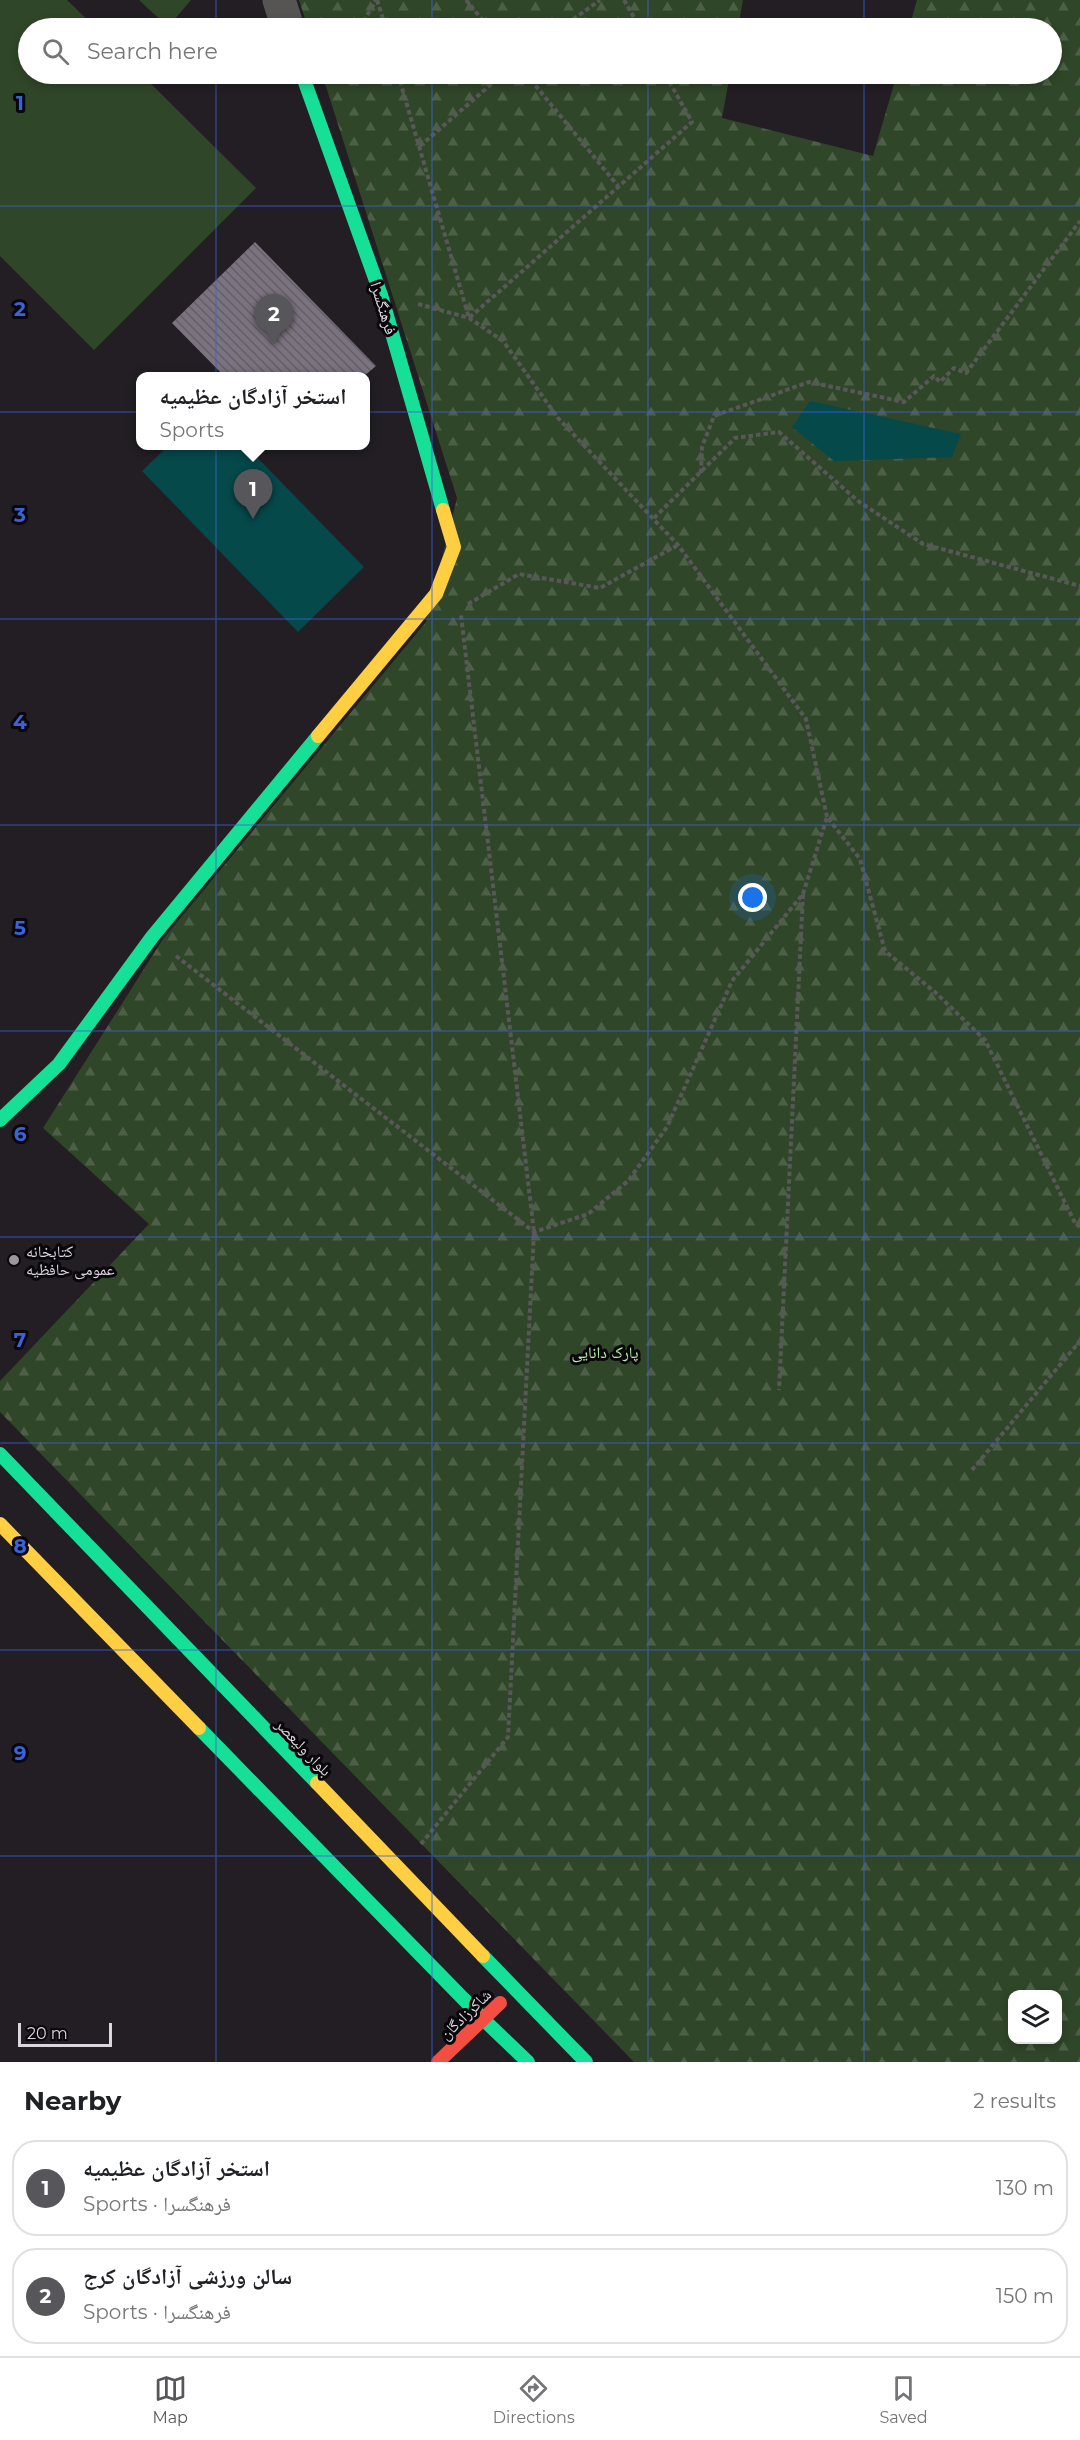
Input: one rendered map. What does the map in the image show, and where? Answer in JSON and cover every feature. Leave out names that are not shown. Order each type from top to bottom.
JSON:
[{"type":"street","points":[[279,0],[285,18]]},
{"type":"street","name":"فرهنگسرا","points":[[152,937],[436,594],[454,547],[381,295],[306,84]]},
{"type":"street","points":[[0,1120],[59,1064],[152,937]]},
{"type":"street","name":"بلوار ولیعصر","points":[[0,1454],[490,1965],[586,2062]]},
{"type":"street","points":[[0,1524],[484,2020],[528,2062]]},
{"type":"street","points":[[490,1965],[494,1973],[494,1983]]},
{"type":"street","name":"شاکرزادگان","points":[[438,2062],[514,1989]]},
{"type":"street","points":[[462,1997],[471,2000],[481,1998]]},
{"type":"street","points":[[518,2012],[536,2011]]},
{"type":"street","points":[[507,2026],[510,2044]]},
{"type":"path","points":[[366,18],[377,0]]},
{"type":"path","points":[[377,0],[383,18]]},
{"type":"path","points":[[466,0],[481,18]]},
{"type":"path","points":[[575,18],[600,0]]},
{"type":"path","points":[[624,0],[634,18]]},
{"type":"path","points":[[401,84],[468,318]]},
{"type":"path","points":[[419,146],[491,84]]},
{"type":"path","points":[[534,84],[618,186]]},
{"type":"path","points":[[468,318],[692,122],[671,84]]},
{"type":"path","points":[[701,473],[702,447],[714,416],[809,382],[904,402],[934,376],[940,382],[954,368],[966,373],[1080,221]]},
{"type":"path","points":[[381,295],[468,318],[503,341],[558,418],[678,545],[806,718],[827,817],[860,859],[885,951],[936,993],[985,1040],[1075,1223],[1080,1227]]},
{"type":"path","points":[[654,518],[735,438],[779,432],[858,501],[923,544],[1080,586]]},
{"type":"path","points":[[399,1870],[508,1737],[534,1232],[460,609],[519,574],[600,588],[678,545]]},
{"type":"path","points":[[779,1390],[803,894],[827,817]]},
{"type":"path","points":[[534,1232],[588,1214],[628,1181],[667,1126],[732,981],[803,894]]},
{"type":"path","points":[[152,937],[534,1232]]},
{"type":"path","points":[[972,1470],[1080,1341]]},
{"type":"green space","points":[[0,0],[67,0],[86,18],[18,18],[18,84],[151,84],[256,188],[94,350],[0,256]]},
{"type":"green space","points":[[139,0],[191,0],[176,18],[158,18]]},
{"type":"green space","points":[[299,0],[743,0],[740,18],[305,18]]},
{"type":"green space","name":"پارک دانایی","points":[[917,0],[1080,0],[1080,2062],[634,2062],[0,1412],[0,1381],[149,1224],[43,1128],[163,939],[426,622],[457,498],[325,84],[728,84],[722,118],[873,156],[894,84],[1062,84],[1062,18],[912,18]]},
{"type":"water","points":[[810,401],[961,434],[952,457],[834,461],[792,427]]},
{"type":"water","points":[[164,450],[250,450],[364,567],[298,632],[142,471]]},
{"type":"building","points":[[255,242],[376,366],[369,372],[220,372],[172,323]]},
{"type":"traffic: fast","points":[[306,84],[381,295],[443,510]]},
{"type":"traffic: fast","points":[[0,1120],[59,1064],[152,937],[318,736]]},
{"type":"traffic: fast","points":[[0,1454],[317,1783]]},
{"type":"traffic: fast","points":[[199,1728],[484,2020],[528,2062]]},
{"type":"traffic: fast","points":[[483,1956],[586,2062]]},
{"type":"traffic: slow","points":[[318,736],[436,594],[454,547],[443,510]]},
{"type":"traffic: slow","points":[[0,1524],[199,1728]]},
{"type":"traffic: slow","points":[[317,1783],[483,1956]]},
{"type":"traffic: jam","points":[[438,2062],[500,2003]]},
{"type":"place","name":"سالن ورزشی آزادگان کرج","points":[[274,344]]},
{"type":"place","name":"استخر آزادگان عظیمیه","points":[[253,519]]},
{"type":"place","name":"کتابخانه عمومی حافظیه","points":[[14,1260]]}]
